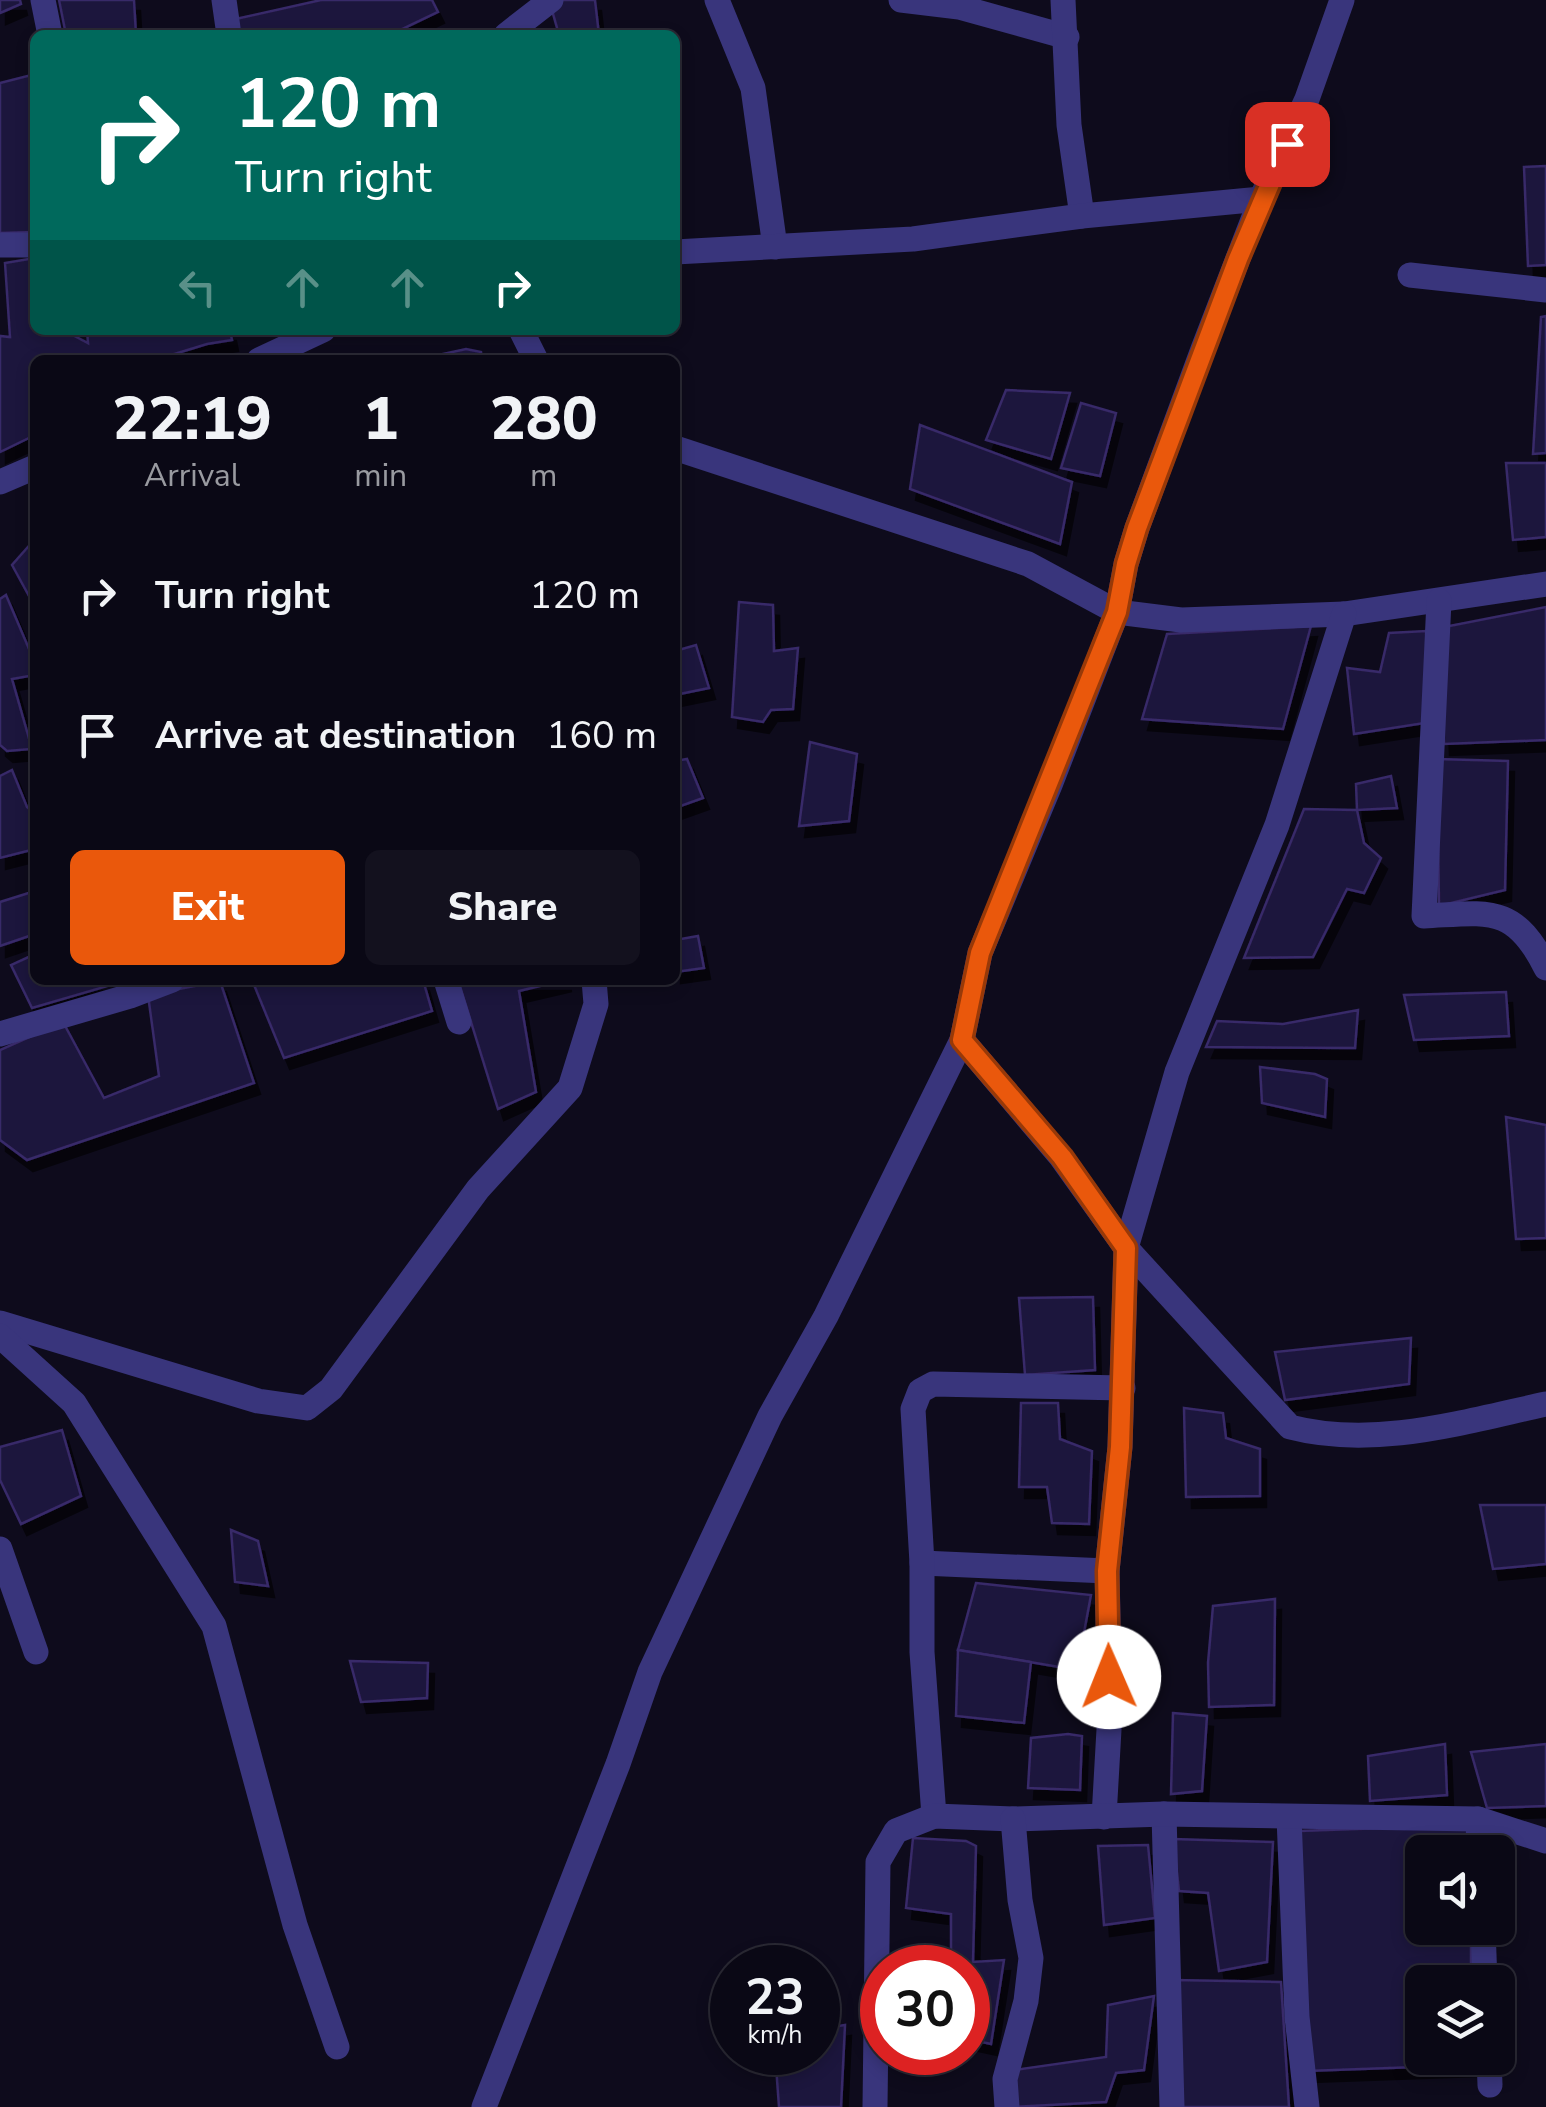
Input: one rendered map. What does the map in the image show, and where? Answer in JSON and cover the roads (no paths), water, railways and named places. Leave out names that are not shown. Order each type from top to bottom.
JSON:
[{"type":"street","points":[[42,0],[49,30]]},
{"type":"street","points":[[224,0],[227,30]]},
{"type":"street","points":[[512,30],[551,0]]},
{"type":"street","points":[[716,0],[753,88],[776,246]]},
{"type":"street","points":[[901,0],[959,7],[1066,36]]},
{"type":"street","points":[[1064,0],[1069,124],[1082,216]]},
{"type":"street","points":[[484,2107],[650,1672],[770,1416],[826,1316],[962,1040],[980,953],[1117,612],[1137,528],[1261,199],[1307,100],[1342,0]]},
{"type":"street","points":[[680,252],[914,239],[1082,216],[1261,199]]},
{"type":"street","points":[[0,246],[30,244]]},
{"type":"street","points":[[1410,276],[1546,290]]},
{"type":"street","points":[[267,355],[297,335]]},
{"type":"street","points":[[680,450],[1028,564],[1117,612],[1182,620],[1344,614],[1546,584]]},
{"type":"street","points":[[0,482],[30,469]]},
{"type":"street","points":[[1439,601],[1424,916],[1490,912],[1512,920],[1546,968]]},
{"type":"street","points":[[1104,1817],[1110,1712],[1107,1571],[1122,1388],[1126,1248],[1177,1072],[1277,825],[1344,614]]},
{"type":"street","points":[[448,985],[459,1022]]},
{"type":"street","points":[[0,1323],[258,1402],[307,1408],[331,1390],[478,1190],[570,1088],[596,1004],[594,985]]},
{"type":"street","points":[[0,1034],[127,988]]},
{"type":"street","points":[[962,1040],[1062,1157],[1126,1248],[1290,1427],[1325,1436],[1428,1430],[1546,1404]]},
{"type":"street","points":[[0,1336],[74,1404],[214,1626],[295,1925],[337,2047]]},
{"type":"street","points":[[934,1816],[922,1652],[922,1563],[913,1409],[920,1391],[933,1384],[1122,1388]]},
{"type":"street","points":[[0,1549],[36,1652]]},
{"type":"street","points":[[922,1563],[1107,1571]]},
{"type":"street","points":[[876,2107],[878,1862],[896,1831],[934,1816],[1164,1814],[1478,1819],[1546,1841]]},
{"type":"street","points":[[1164,1814],[1172,2107]]},
{"type":"street","points":[[1007,2107],[1005,2079],[1026,2000],[1031,1958],[1020,1900],[1013,1818]]},
{"type":"street","points":[[1289,1818],[1297,2018],[1306,2107]]},
{"type":"street","points":[[1478,1819],[1478,1835]]},
{"type":"street","points":[[1490,2075],[1490,2085]]}]
